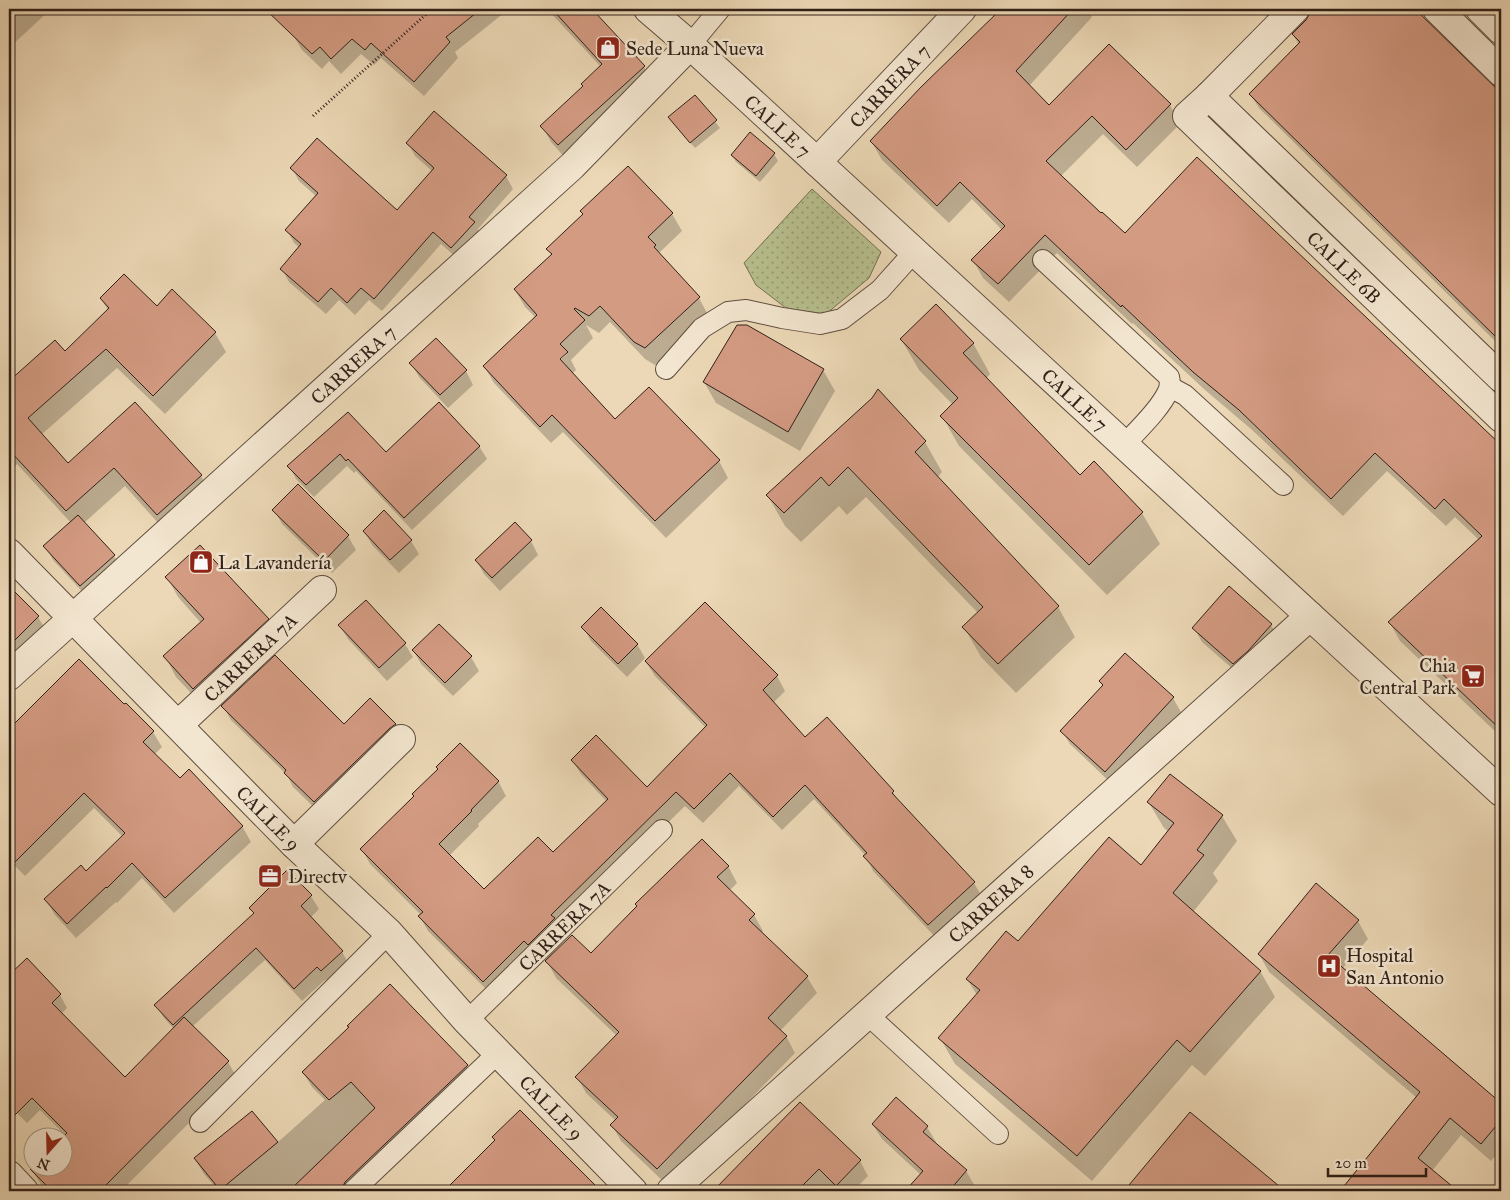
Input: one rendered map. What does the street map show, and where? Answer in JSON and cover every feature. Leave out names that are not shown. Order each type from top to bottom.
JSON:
[{"type":"street","name":"CALLE 7","points":[[648,9],[690,45],[1501,792]]},
{"type":"street","name":"CARRERA 7","points":[[817,162],[962,9]]},
{"type":"street","points":[[1209,96],[1295,9]]},
{"type":"street","points":[[1437,9],[1501,72]]},
{"type":"street","points":[[1480,9],[1501,30]]},
{"type":"street","name":"CARRERA 7","points":[[9,676],[572,166],[690,45]]},
{"type":"street","name":"CALLE 6B","points":[[1501,378],[1209,96],[1188,116],[1501,418]]},
{"type":"street","name":"CALLE 9","points":[[9,553],[294,844],[389,933],[498,1053],[633,1191]]},
{"type":"street","name":"CARRERA 7A","points":[[178,725],[322,590]]},
{"type":"street","name":"CARRERA 8","points":[[671,1191],[1310,616]]},
{"type":"street","points":[[294,844],[401,739]]},
{"type":"street","points":[[9,1175],[24,1191]]},
{"type":"lane","points":[[690,45],[720,9]]},
{"type":"lane","points":[[666,369],[702,328],[728,312],[746,310],[820,324],[842,319],[880,290],[914,252]]},
{"type":"lane","points":[[1043,260],[1170,377],[1170,387],[1148,419],[1124,445]]},
{"type":"lane","points":[[1170,387],[1185,394],[1283,485]]},
{"type":"lane","name":"CARRERA 7A","points":[[467,1020],[662,830]]},
{"type":"lane","points":[[200,1122],[389,933]]},
{"type":"lane","points":[[868,1015],[998,1134]]},
{"type":"lane","points":[[353,1191],[498,1053]]},
{"type":"path","points":[[313,116],[432,9]]},
{"type":"green space","points":[[812,189],[881,252],[869,278],[826,314],[786,308],[756,285],[744,263]]},
{"type":"building","points":[[265,9],[481,9],[446,37],[450,42],[414,82],[371,43],[365,50],[352,39],[331,59],[320,47],[312,54]]},
{"type":"building","points":[[552,9],[592,9],[645,66],[558,145],[540,126],[583,86],[581,84],[602,64]]},
{"type":"building","points":[[1001,9],[1073,9],[1016,71],[1049,105],[1109,44],[1171,104],[1126,150],[1092,116],[1046,161],[1101,213],[1125,233],[1197,157],[1501,445],[1501,730],[1388,622],[1482,536],[1444,499],[1435,509],[1375,453],[1331,499],[1239,410],[1193,372],[1045,235],[998,284],[971,260],[1005,226],[960,182],[937,206],[870,141],[921,87]]},
{"type":"building","points":[[1310,9],[1415,9],[1501,93],[1501,342],[1249,94],[1300,42],[1292,34],[1306,20]]},
{"type":"building","points":[[695,95],[717,120],[690,143],[668,117]]},
{"type":"building","points":[[434,111],[507,175],[469,217],[475,222],[451,248],[433,232],[374,299],[361,288],[347,303],[331,288],[318,302],[280,269],[301,244],[285,230],[318,193],[290,168],[317,138],[397,210],[434,168],[406,143]]},
{"type":"building","points":[[750,132],[775,153],[756,176],[731,155]]},
{"type":"building","points":[[628,166],[673,213],[648,237],[656,245],[654,247],[700,297],[645,348],[634,342],[600,306],[589,316],[575,308],[585,320],[560,344],[568,352],[560,359],[615,419],[649,387],[720,460],[655,521],[552,415],[540,427],[483,366],[537,315],[514,289],[552,254],[546,249],[583,214],[580,211]]},
{"type":"building","points":[[124,274],[157,306],[172,289],[216,332],[153,396],[106,349],[28,418],[68,463],[135,402],[202,475],[157,515],[114,468],[66,511],[9,450],[9,381],[55,340],[65,351],[109,308],[100,298]]},
{"type":"building","points":[[936,304],[974,343],[963,353],[1080,475],[1094,461],[1143,512],[1089,565],[940,416],[958,398],[900,339]]},
{"type":"building","points":[[737,325],[747,325],[824,369],[788,432],[703,382]]},
{"type":"building","points":[[436,338],[467,370],[440,395],[409,363]]},
{"type":"building","points":[[878,389],[926,441],[915,452],[1059,606],[998,664],[962,627],[983,607],[848,467],[829,486],[821,477],[784,513],[766,495],[872,398]]},
{"type":"building","points":[[439,402],[480,446],[404,518],[348,459],[346,461],[340,454],[306,485],[287,466],[348,412],[386,452]]},
{"type":"building","points":[[298,484],[349,535],[324,561],[272,510]]},
{"type":"building","points":[[384,510],[412,540],[390,560],[363,531]]},
{"type":"building","points":[[78,515],[115,555],[80,586],[43,546]]},
{"type":"building","points":[[515,522],[532,540],[492,578],[475,560]]},
{"type":"building","points":[[200,545],[269,619],[193,689],[163,656],[204,619],[165,577]]},
{"type":"building","points":[[9,586],[39,616],[9,646]]},
{"type":"building","points":[[1229,586],[1272,624],[1248,651],[1233,664],[1192,628]]},
{"type":"building","points":[[366,600],[406,643],[379,668],[338,625]]},
{"type":"building","points":[[705,602],[778,675],[763,690],[805,737],[827,717],[894,791],[892,793],[975,882],[928,925],[863,856],[867,853],[805,785],[773,817],[730,773],[694,809],[676,792],[551,915],[555,918],[528,945],[524,941],[483,982],[418,916],[423,912],[360,849],[414,796],[412,794],[438,769],[436,767],[460,743],[499,781],[439,844],[484,889],[538,837],[553,852],[608,799],[571,760],[596,735],[647,787],[707,725],[645,661]]},
{"type":"building","points":[[601,607],[638,644],[618,664],[581,627]]},
{"type":"building","points":[[439,624],[472,656],[445,683],[412,650]]},
{"type":"building","points":[[1125,653],[1174,697],[1105,772],[1060,731],[1103,685],[1099,681]]},
{"type":"building","points":[[275,655],[344,724],[370,698],[396,724],[314,802],[284,773],[286,770],[221,706]]},
{"type":"building","points":[[79,659],[154,731],[143,742],[180,778],[189,769],[243,826],[165,898],[132,863],[67,924],[44,899],[81,865],[86,871],[125,833],[84,793],[9,868],[9,729]]},
{"type":"building","points":[[1170,774],[1223,815],[1197,850],[1204,855],[1173,893],[1261,971],[1190,1052],[1177,1040],[1077,1156],[938,1038],[980,990],[966,979],[1006,931],[1018,941],[1109,837],[1141,865],[1174,823],[1147,802]]},
{"type":"building","points":[[702,839],[729,866],[717,877],[755,914],[749,920],[808,976],[768,1018],[787,1036],[657,1169],[610,1125],[618,1117],[575,1077],[619,1032],[545,961],[572,935],[591,953],[637,906],[635,904]]},
{"type":"building","points":[[287,870],[312,895],[301,906],[343,951],[321,971],[317,967],[294,989],[256,948],[173,1025],[154,1005],[254,913],[249,908]]},
{"type":"building","points":[[1316,883],[1359,920],[1328,955],[1501,1103],[1501,1120],[1481,1144],[1450,1118],[1418,1158],[1458,1191],[1340,1191],[1420,1092],[1258,954]]},
{"type":"building","points":[[27,958],[61,994],[52,1003],[125,1077],[184,1017],[229,1061],[100,1191],[52,1191],[39,1178],[72,1178],[72,1128],[62,1128],[32,1098],[9,1121],[9,975]]},
{"type":"building","points":[[390,984],[468,1065],[345,1182],[341,1191],[289,1191],[375,1108],[351,1082],[329,1100],[302,1072]]},
{"type":"building","points":[[896,1097],[928,1126],[923,1132],[967,1170],[949,1191],[905,1191],[923,1171],[872,1124]]},
{"type":"building","points":[[800,1102],[861,1160],[836,1186],[819,1169],[797,1191],[713,1191]]},
{"type":"building","points":[[520,1110],[601,1191],[444,1191],[495,1140],[492,1137]]},
{"type":"building","points":[[252,1111],[278,1142],[220,1190],[194,1158]]},
{"type":"building","points":[[1190,1112],[1285,1191],[1124,1191]]},
{"type":"place","name":"Sede Luna Nueva","points":[[608,48]]},
{"type":"place","name":"La Lavandería","points":[[201,562]]},
{"type":"place","name":"Chia Central Park","points":[[1473,676]]},
{"type":"place","name":"Directv","points":[[270,876]]},
{"type":"place","name":"Hospital San Antonio","points":[[1329,966]]}]
